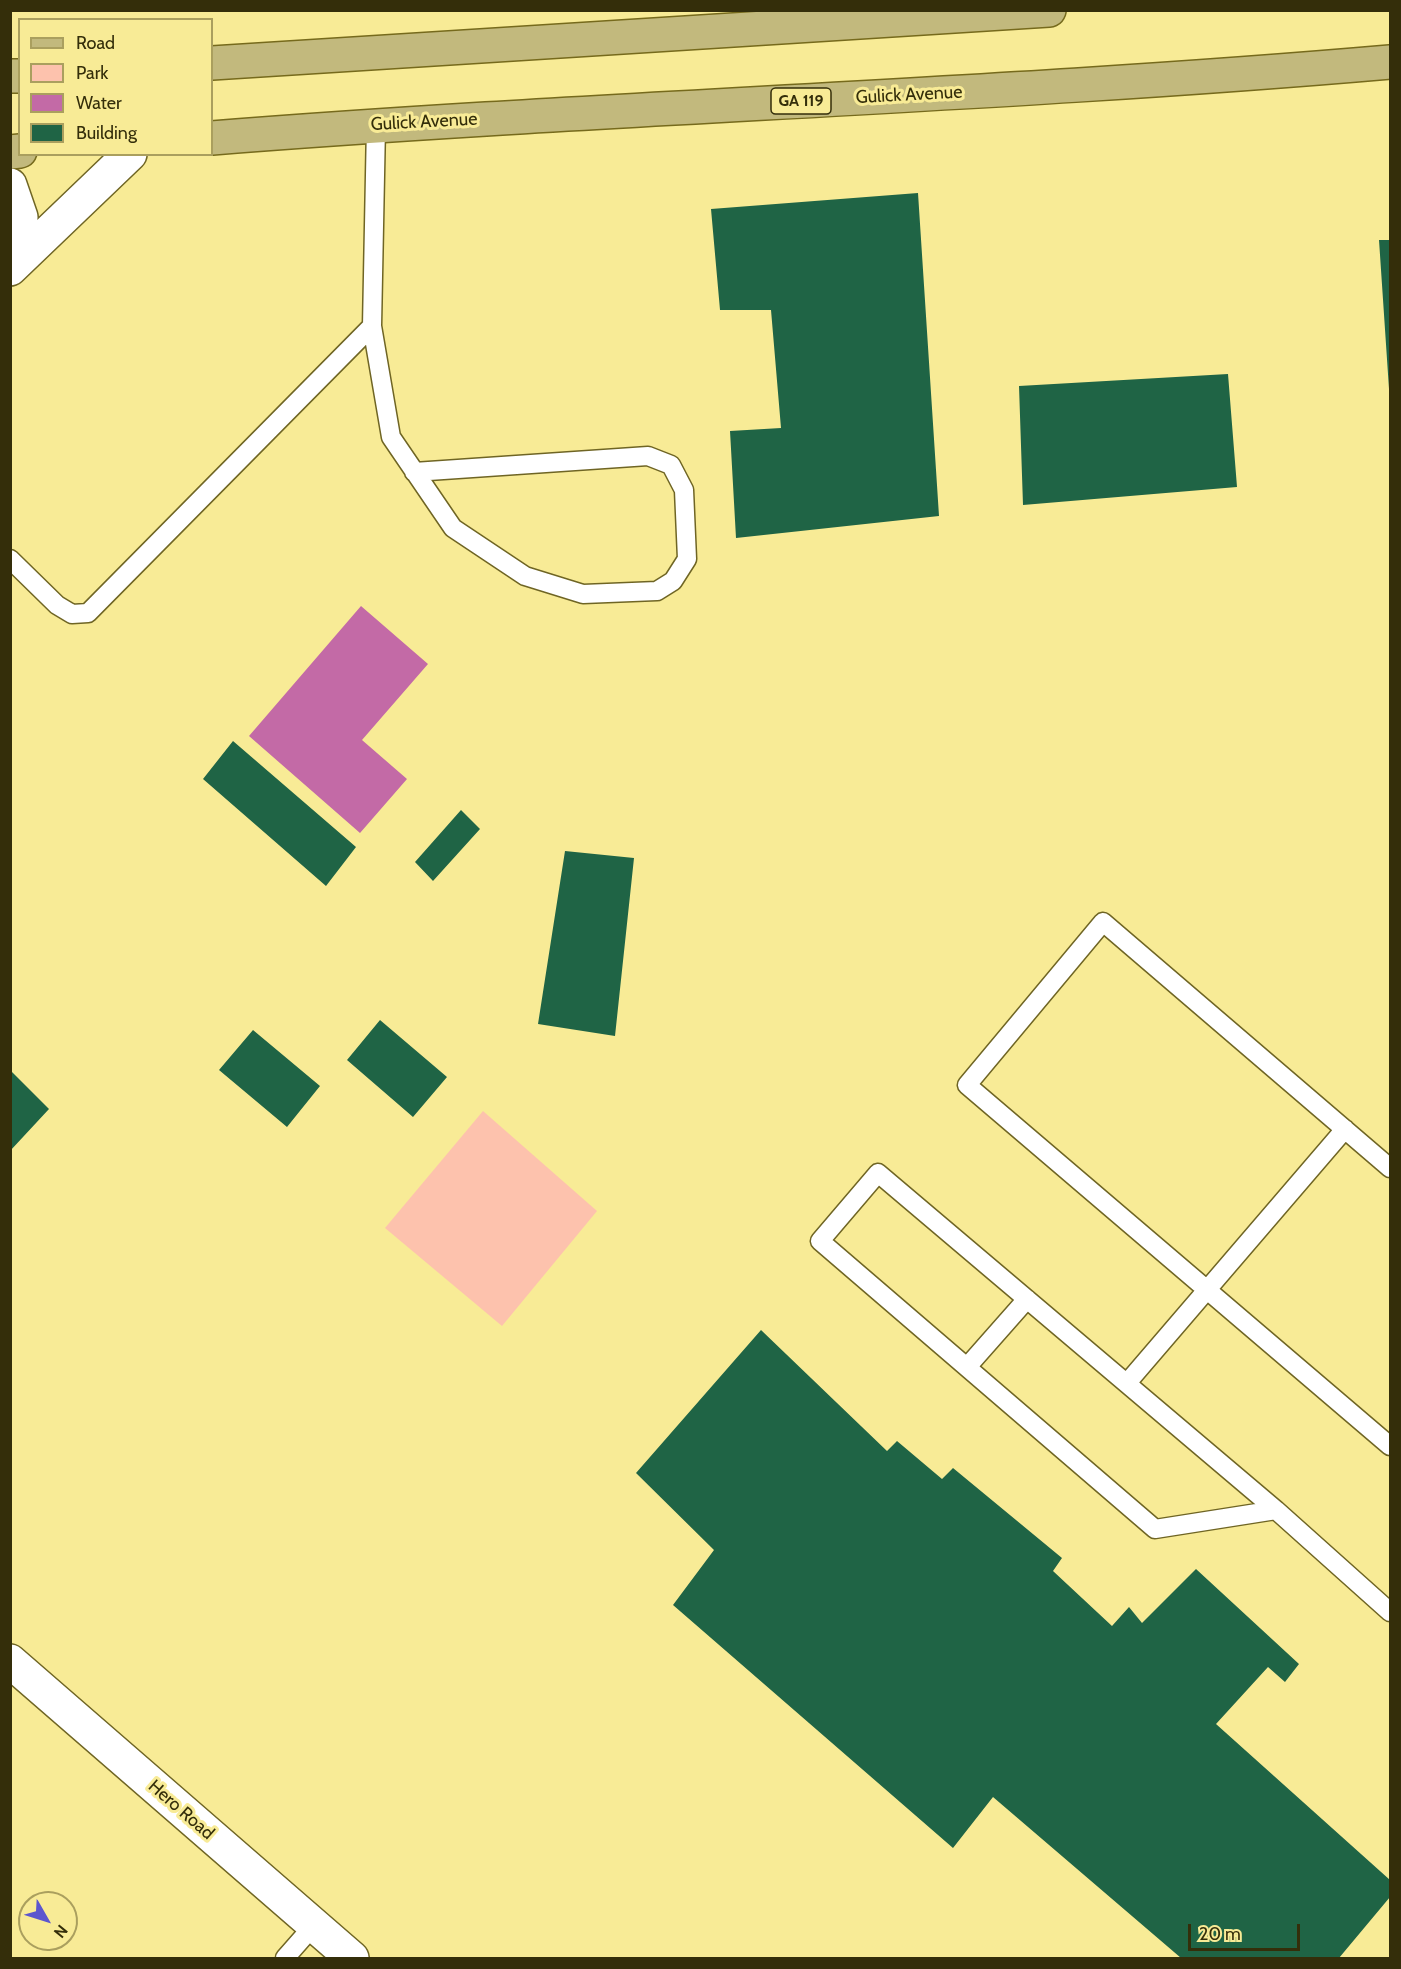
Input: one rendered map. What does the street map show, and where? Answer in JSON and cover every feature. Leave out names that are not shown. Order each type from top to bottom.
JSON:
[{"type":"main road","points":[[213,63],[1049,10]]},
{"type":"main road","name":"Gulick Avenue","points":[[213,138],[376,125],[1178,81],[1390,62]]},
{"type":"street","points":[[13,266],[128,156]]},
{"type":"street","points":[[10,185],[21,217],[13,266]]},
{"type":"street","name":"Hero Road","points":[[10,1661],[352,1959]]},
{"type":"lane","points":[[376,125],[372,326],[391,437],[414,471],[453,528],[525,576],[583,594],[657,591],[673,581],[687,559],[684,490],[671,465],[648,456],[414,471]]},
{"type":"lane","points":[[10,559],[57,604],[72,614],[88,613],[372,326]]},
{"type":"lane","points":[[1390,1168],[1103,922],[967,1085],[1390,1446]]},
{"type":"lane","points":[[1127,1383],[1345,1129]]},
{"type":"lane","points":[[1276,1510],[1155,1529],[820,1240],[878,1173],[1276,1510],[1390,1612]]},
{"type":"lane","points":[[967,1367],[1027,1299]]},
{"type":"lane","points":[[285,1959],[314,1925]]},
{"type":"green space","points":[[483,1111],[597,1211],[502,1326],[385,1228]]},
{"type":"water","points":[[361,606],[428,664],[362,740],[407,779],[360,833],[249,736]]},
{"type":"building","points":[[918,193],[939,516],[736,538],[730,431],[781,428],[771,310],[720,310],[711,209]]},
{"type":"building","points":[[1379,240],[1390,240],[1390,389],[1389,389]]},
{"type":"building","points":[[1228,374],[1237,487],[1023,505],[1019,386]]},
{"type":"building","points":[[233,741],[356,847],[326,886],[203,779]]},
{"type":"building","points":[[461,810],[480,829],[433,881],[415,862]]},
{"type":"building","points":[[565,851],[634,858],[615,1036],[538,1024]]},
{"type":"building","points":[[380,1020],[447,1077],[413,1117],[347,1060]]},
{"type":"building","points":[[253,1030],[320,1086],[287,1127],[219,1070]]},
{"type":"building","points":[[10,1070],[49,1109],[10,1151]]},
{"type":"building","points":[[761,1330],[887,1451],[897,1441],[942,1479],[953,1468],[1062,1558],[1053,1571],[1112,1626],[1129,1607],[1142,1623],[1196,1569],[1299,1664],[1285,1682],[1268,1667],[1216,1724],[1390,1880],[1390,1897],[1339,1958],[1181,1958],[993,1797],[953,1848],[673,1605],[714,1550],[636,1473]]}]
